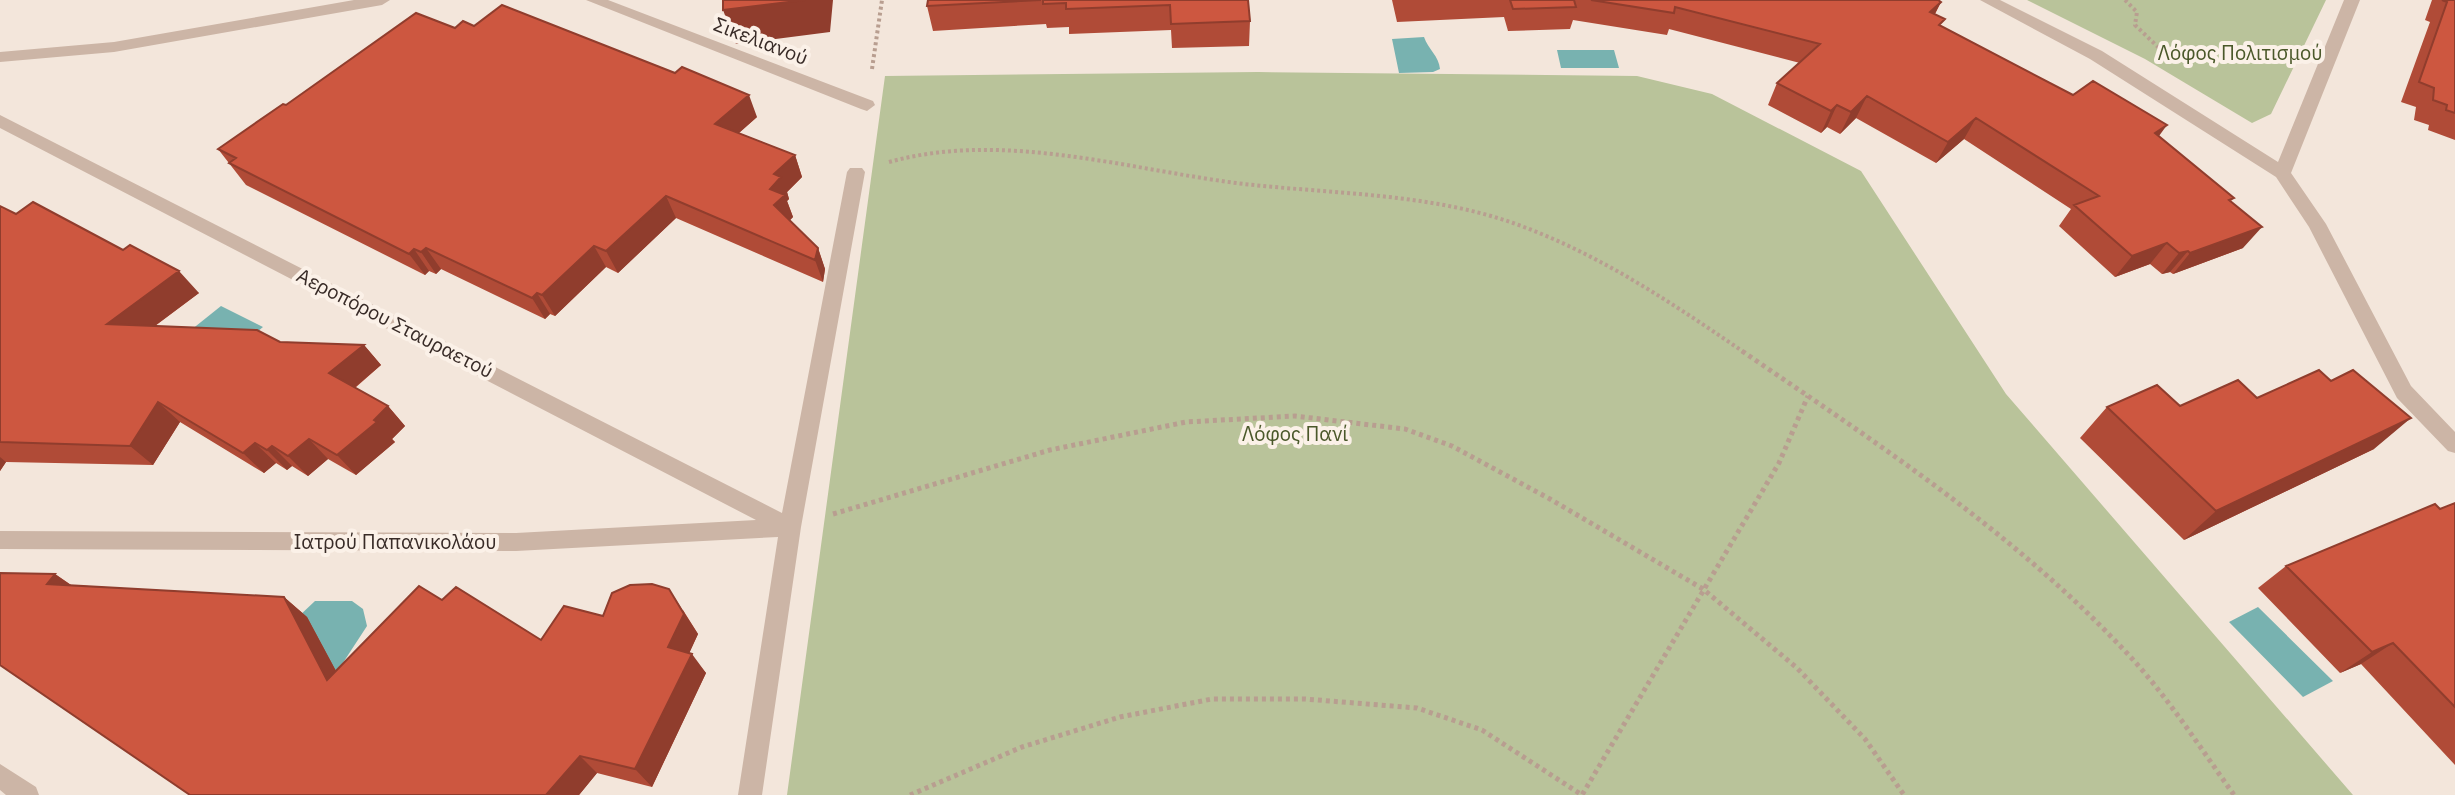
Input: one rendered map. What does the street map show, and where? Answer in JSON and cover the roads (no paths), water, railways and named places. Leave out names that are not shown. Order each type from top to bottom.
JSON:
[{"type":"street","points":[[0,57],[114,47],[382,0]]},
{"type":"street","name":"Σικελιανού","points":[[594,0],[867,105]]},
{"type":"street","points":[[1988,0],[2096,55],[2282,173],[2317,224],[2404,392],[2455,445]]},
{"type":"street","points":[[2282,173],[2352,0]]},
{"type":"street","name":"Αεροπόρου Σταυραετού","points":[[0,121],[790,527]]},
{"type":"street","points":[[750,795],[790,527],[856,172]]},
{"type":"street","name":"Ιατρού Παπανικολάου","points":[[0,540],[516,542],[790,527]]},
{"type":"street","points":[[0,776],[27,795]]},
{"type":"water","points":[[1424,37],[1440,69],[1399,73],[1392,39]]},
{"type":"water","points":[[1557,50],[1614,50],[1619,68],[1561,68]]},
{"type":"water","points":[[221,306],[263,327],[234,351],[191,330]]},
{"type":"water","points":[[315,601],[352,601],[363,609],[367,626],[335,675],[298,617]]},
{"type":"water","points":[[2258,607],[2333,681],[2303,697],[2229,622]]},
{"type":"park label","name":"Λόφος Πολιτισμού","points":[[2240,53]]},
{"type":"park label","name":"Λόφος Πανί","points":[[1295,434]]}]
